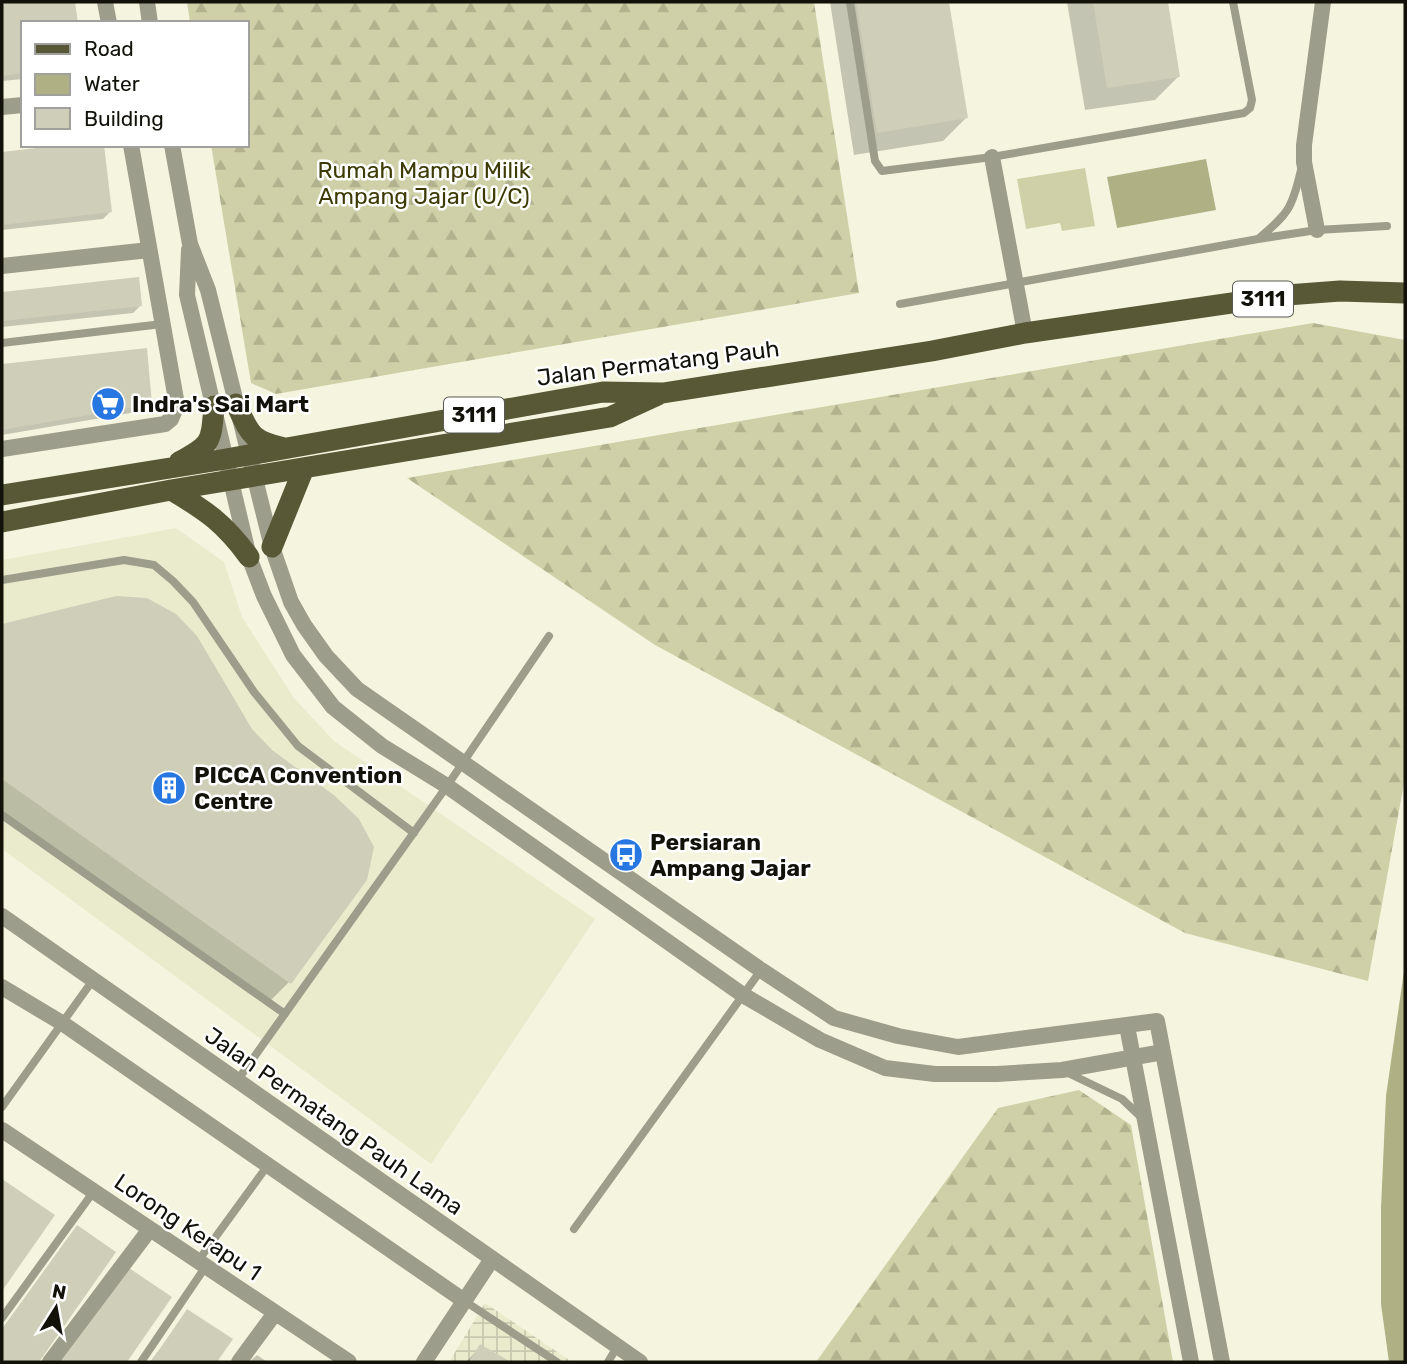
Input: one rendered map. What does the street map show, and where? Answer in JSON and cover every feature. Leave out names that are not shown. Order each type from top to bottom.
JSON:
[{"type":"main road","name":"Jalan Permatang Pauh","points":[[2,495],[165,469],[229,470],[248,455],[603,392],[663,393],[932,351],[1025,333],[1287,295],[1340,291],[1405,293]]},
{"type":"main road","points":[[2,522],[172,490],[229,470],[254,476],[610,417],[663,393]]},
{"type":"main road","points":[[236,404],[250,434],[264,443],[286,448]]},
{"type":"main road","points":[[165,469],[204,449],[212,436],[214,406]]},
{"type":"main road","points":[[272,547],[304,468]]},
{"type":"main road","points":[[172,490],[200,507],[229,531],[249,557]]},
{"type":"street","points":[[105,2],[109,21]]},
{"type":"street","points":[[146,2],[150,21]]},
{"type":"street","points":[[1317,230],[1304,162],[1304,145],[1323,2]]},
{"type":"street","points":[[2,107],[21,104]]},
{"type":"street","points":[[2,449],[165,425],[177,405],[131,147]]},
{"type":"street","points":[[172,147],[190,244],[208,290],[272,547],[291,602],[326,656],[357,689],[834,1018],[898,1036],[958,1047],[1157,1021],[1222,1362]]},
{"type":"street","points":[[992,157],[1025,333]]},
{"type":"street","points":[[190,244],[187,295],[249,557],[264,596],[293,655],[333,706],[382,746],[447,786],[743,995],[820,1040],[885,1068],[947,1074],[997,1074],[1062,1070],[1163,1052]]},
{"type":"street","points":[[2,266],[149,250]]},
{"type":"street","name":"Jalan Permatang Pauh Lama","points":[[2,916],[640,1362]]},
{"type":"street","points":[[2,987],[62,1023],[463,1300]]},
{"type":"street","points":[[1127,1026],[1191,1362]]},
{"type":"street","name":"Lorong Kerapu 1","points":[[3,1133],[275,1313],[331,1357],[349,1362]]},
{"type":"street","points":[[50,1362],[150,1229]]},
{"type":"street","points":[[424,1362],[492,1259]]},
{"type":"street","points":[[239,1362],[275,1313]]},
{"type":"lane","points":[[850,2],[875,161],[882,171],[992,157],[1244,113],[1250,108],[1252,100],[1233,2]]},
{"type":"lane","points":[[1258,239],[1286,216],[1298,187],[1304,162]]},
{"type":"lane","points":[[901,304],[1258,239],[1317,230],[1387,226]]},
{"type":"lane","points":[[2,343],[162,324]]},
{"type":"lane","points":[[2,580],[124,560],[153,565],[173,581],[192,602],[254,692],[298,746],[414,833]]},
{"type":"lane","points":[[237,1081],[447,786],[549,636]]},
{"type":"lane","points":[[2,815],[285,1014]]},
{"type":"lane","points":[[574,1230],[761,970]]},
{"type":"lane","points":[[2,1107],[93,980]]},
{"type":"lane","points":[[1062,1070],[1122,1099],[1146,1122]]},
{"type":"lane","points":[[141,1362],[268,1165]]},
{"type":"lane","points":[[2,1318],[94,1191]]},
{"type":"lane","points":[[463,1300],[557,1362]]},
{"type":"lane","points":[[608,1362],[617,1347]]},
{"type":"shaded area","points":[[176,528],[224,562],[242,617],[294,698],[334,741],[595,919],[431,1164],[2,849],[2,560]]},
{"type":"shaded area","points":[[485,1303],[572,1362],[449,1362]]},
{"type":"green space","name":"Rumah Mampu Milik Ampang Jajar (U/C)","points":[[187,2],[814,2],[859,293],[276,394],[251,383],[211,147],[248,147],[248,21],[190,21]]},
{"type":"green space","points":[[1085,168],[1095,226],[1062,231],[1060,223],[1026,229],[1017,179]]},
{"type":"green space","points":[[1313,323],[1405,340],[1405,778],[1368,981],[1185,933],[655,645],[407,478]]},
{"type":"green space","points":[[1079,1090],[1131,1125],[1173,1362],[816,1362],[998,1108]]},
{"type":"water","points":[[1206,159],[1216,210],[1117,228],[1107,177]]},
{"type":"water","points":[[1405,964],[1405,1362],[1389,1362],[1381,1304],[1381,1208],[1386,1096]]},
{"type":"building","points":[[75,2],[78,21],[21,21],[21,73],[2,76],[2,3]]},
{"type":"building","points":[[856,2],[949,2],[968,118],[877,133]]},
{"type":"building","points":[[1093,2],[1168,2],[1180,77],[1107,88]]},
{"type":"building","points":[[45,147],[104,147],[112,212],[2,225],[2,152]]},
{"type":"building","points":[[139,277],[142,306],[2,321],[2,292]]},
{"type":"building","points":[[147,348],[152,404],[2,430],[2,364]]},
{"type":"building","name":"PICCA Convention Centre","points":[[116,596],[147,598],[176,614],[197,636],[252,729],[272,750],[335,796],[359,819],[374,847],[367,880],[291,984],[2,779],[2,624]]},
{"type":"building","points":[[2,1179],[55,1215],[2,1291]]},
{"type":"building","points":[[77,1225],[116,1252],[39,1362],[2,1362],[2,1329]]},
{"type":"building","points":[[126,1266],[172,1297],[127,1362],[60,1362]]},
{"type":"building","points":[[187,1309],[233,1339],[217,1362],[151,1362]]},
{"type":"building","points":[[480,1344],[511,1362],[469,1362]]},
{"type":"place","name":"Indra's Sai Mart","points":[[108,404]]},
{"type":"place","name":"PICCA Convention Centre","points":[[169,788]]},
{"type":"place","name":"Persiaran Ampang Jajar","points":[[626,855]]}]
